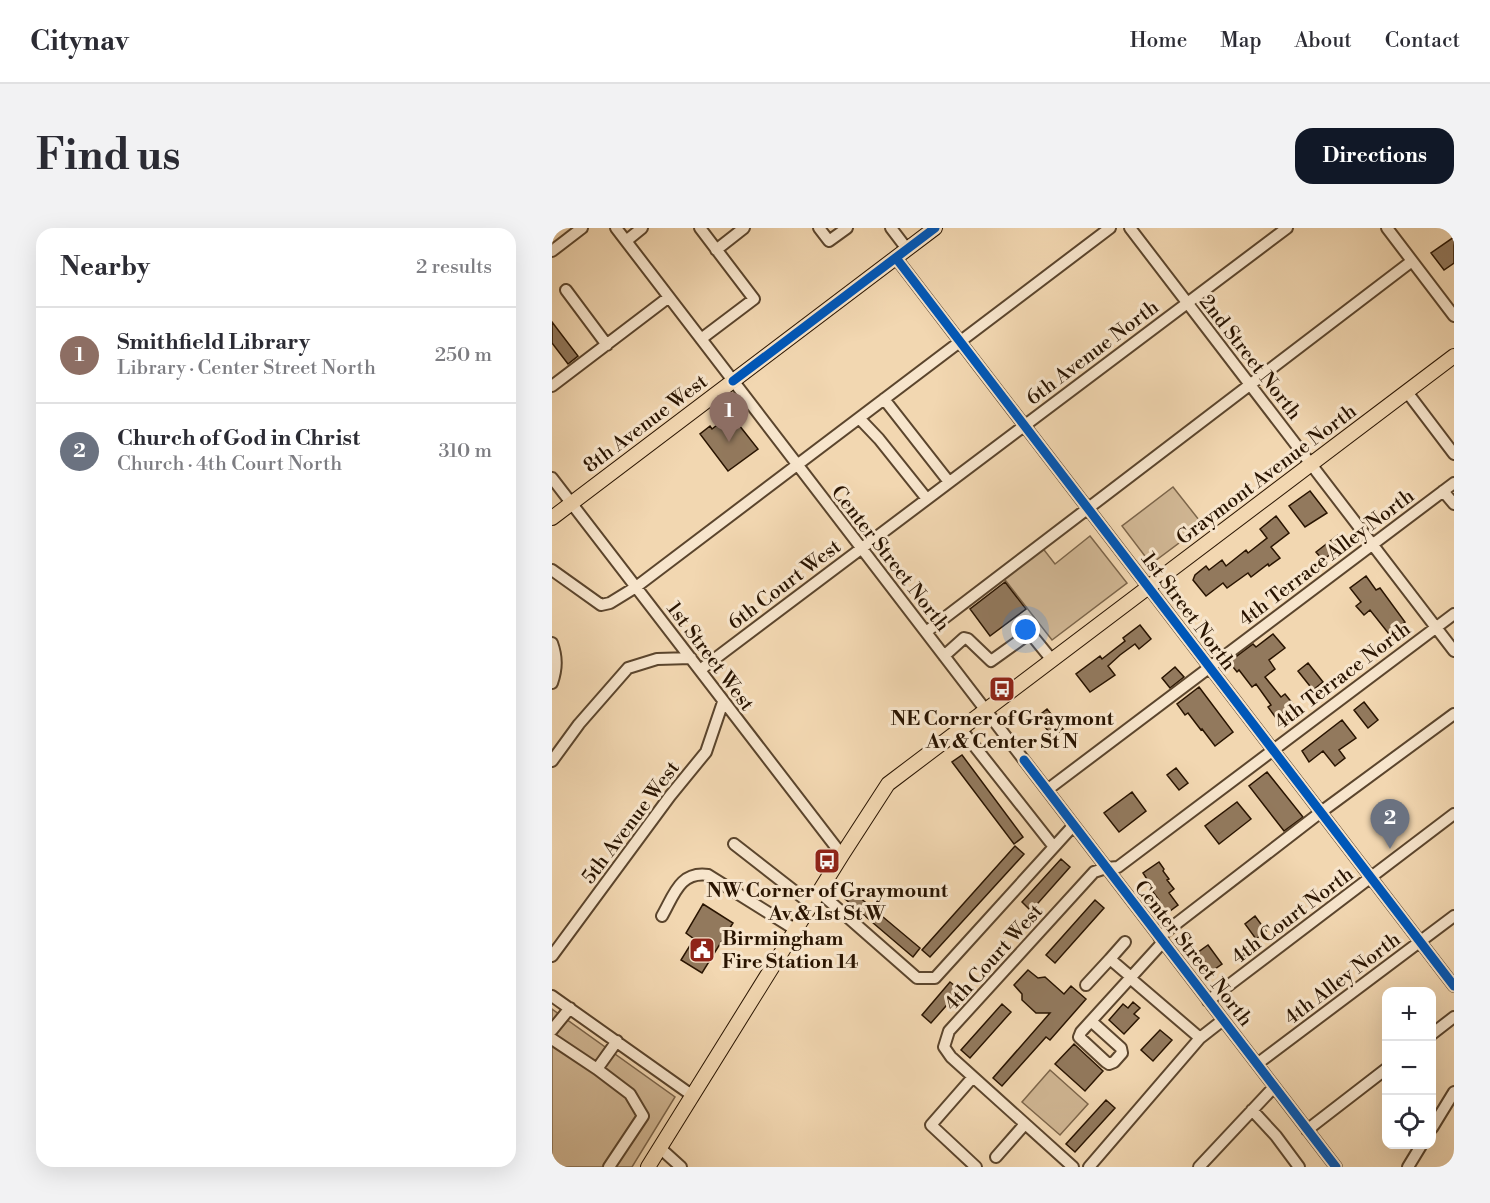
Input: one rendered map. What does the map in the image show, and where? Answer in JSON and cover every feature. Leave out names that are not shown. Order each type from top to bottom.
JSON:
[{"type":"main road","name":"8th Avenue West","points":[[552,518],[935,228]]},
{"type":"main road","name":"Graymont Avenue North","points":[[648,1167],[888,784],[1454,356]]},
{"type":"street","points":[[552,251],[582,228]]},
{"type":"street","name":"Center Street North","points":[[616,228],[1336,1167]]},
{"type":"street","points":[[626,241],[642,228]]},
{"type":"street","points":[[700,228],[754,299],[701,339]]},
{"type":"street","points":[[716,250],[744,228]]},
{"type":"street","points":[[819,228],[829,242],[847,228]]},
{"type":"street","points":[[891,228],[907,249]]},
{"type":"street","points":[[552,570],[601,605],[610,603],[636,587],[1110,228]]},
{"type":"street","name":"2nd Street North","points":[[1130,228],[1454,651]]},
{"type":"street","name":"6th Avenue North","points":[[861,549],[1287,228]]},
{"type":"street","points":[[1387,228],[1454,316]]},
{"type":"street","name":"1st Street North","points":[[896,258],[1454,986]]},
{"type":"street","points":[[926,632],[1412,261]]},
{"type":"street","points":[[566,290],[607,345]]},
{"type":"street","points":[[552,386],[669,297]]},
{"type":"street","points":[[1407,392],[1454,454]]},
{"type":"street","points":[[884,399],[950,482]]},
{"type":"street","points":[[859,418],[879,438],[927,499]]},
{"type":"street","name":"1st Street West","points":[[552,478],[842,855]]},
{"type":"street","name":"4th Terrace Alley North","points":[[1047,790],[1454,483]]},
{"type":"street","points":[[1443,491],[1454,504]]},
{"type":"street","name":"6th Court West","points":[[700,670],[861,549]]},
{"type":"street","name":"4th Terrace North","points":[[1106,868],[1118,867],[1454,614]]},
{"type":"street","points":[[944,656],[964,638],[991,660],[1030,633],[1052,660]]},
{"type":"street","points":[[552,643],[556,656],[556,672],[552,683]]},
{"type":"street","points":[[552,761],[579,724],[628,668],[657,659],[691,658]]},
{"type":"street","name":"5th Avenue West","points":[[552,956],[670,796],[706,752],[723,702]]},
{"type":"street","points":[[1091,1021],[1131,977],[1161,939],[1321,812],[1454,714]]},
{"type":"street","points":[[961,729],[1054,846]]},
{"type":"street","name":"4th Court North","points":[[1208,1001],[1454,814]]},
{"type":"street","points":[[819,892],[916,978],[935,978],[1073,826]]},
{"type":"street","points":[[734,844],[812,904]]},
{"type":"street","name":"4th Court West","points":[[973,1077],[951,1057],[944,1047],[949,1031],[1094,872],[1106,868]]},
{"type":"street","points":[[662,916],[682,881],[697,873],[708,875],[796,930]]},
{"type":"street","name":"4th Alley North","points":[[1257,1064],[1454,916]]},
{"type":"street","points":[[1086,985],[1125,942]]},
{"type":"street","points":[[1110,959],[1200,1038]]},
{"type":"street","points":[[552,996],[693,1096]]},
{"type":"street","points":[[552,1030],[570,1008]]},
{"type":"street","points":[[1436,1030],[1454,1017]]},
{"type":"street","points":[[1089,1167],[1200,1038],[1222,1020]]},
{"type":"street","points":[[552,1040],[630,1094],[643,1116],[609,1167]]},
{"type":"street","points":[[597,1069],[617,1041]]},
{"type":"street","points":[[1307,1130],[1382,1072]]},
{"type":"street","points":[[976,1167],[931,1125],[973,1077],[1073,1167]]},
{"type":"street","points":[[1199,1167],[1274,1087]]},
{"type":"street","points":[[1436,1120],[1454,1092]]},
{"type":"street","points":[[1252,1110],[1276,1136],[1299,1167]]},
{"type":"street","points":[[996,1157],[1025,1124]]},
{"type":"street","points":[[660,1149],[681,1167]]},
{"type":"street","points":[[1408,1167],[1419,1149]]},
{"type":"shaded area","points":[[1173,487],[1203,525],[1151,564],[1122,526]]},
{"type":"shaded area","points":[[1090,536],[1127,583],[1052,640],[1002,576],[1041,546],[1055,564]]},
{"type":"shaded area","points":[[552,1009],[675,1097],[632,1167],[552,1167]]},
{"type":"shaded area","points":[[1050,1070],[1088,1104],[1060,1135],[1022,1102]]},
{"type":"building","points":[[1454,237],[1454,263],[1444,270],[1431,253]]},
{"type":"building","points":[[552,322],[578,356],[568,364],[552,343]]},
{"type":"building","points":[[725,419],[735,420],[758,449],[728,471],[700,434],[710,426],[712,429]]},
{"type":"building","points":[[1310,491],[1327,513],[1305,527],[1289,506]]},
{"type":"building","points":[[1276,516],[1289,533],[1271,547],[1280,558],[1251,577],[1248,573],[1227,588],[1223,583],[1206,596],[1193,580],[1195,575],[1206,566],[1209,570],[1222,560],[1226,566],[1246,550],[1248,553],[1267,538],[1260,529]]},
{"type":"building","points":[[1338,535],[1345,543],[1323,560],[1316,552]]},
{"type":"building","points":[[1366,576],[1376,590],[1380,588],[1405,622],[1389,634],[1370,610],[1364,615],[1356,606],[1361,602],[1350,588]]},
{"type":"building","points":[[1005,582],[1026,609],[990,636],[970,609]]},
{"type":"building","points":[[1140,625],[1151,639],[1139,649],[1135,644],[1120,655],[1108,666],[1115,675],[1090,692],[1076,674],[1100,656],[1102,659],[1125,641],[1123,638]]},
{"type":"building","points":[[1273,634],[1285,648],[1269,660],[1275,669],[1265,677],[1281,697],[1285,694],[1293,704],[1276,718],[1268,707],[1271,705],[1256,684],[1252,687],[1239,670],[1237,672],[1229,662],[1253,644],[1256,647]]},
{"type":"building","points":[[1308,663],[1323,682],[1313,690],[1298,671]]},
{"type":"building","points":[[1175,667],[1184,677],[1170,688],[1162,678]]},
{"type":"building","points":[[1199,687],[1233,732],[1215,746],[1188,713],[1185,715],[1177,704]]},
{"type":"building","points":[[1364,702],[1378,720],[1368,728],[1354,710]]},
{"type":"building","points":[[1047,709],[1063,729],[1053,737],[1037,717]]},
{"type":"building","points":[[1342,720],[1356,738],[1339,750],[1345,758],[1335,766],[1323,751],[1309,762],[1302,751]]},
{"type":"building","points":[[962,755],[1023,837],[1014,844],[952,762]]},
{"type":"building","points":[[1176,768],[1188,783],[1179,790],[1167,775]]},
{"type":"building","points":[[1267,772],[1303,817],[1284,831],[1249,786]]},
{"type":"building","points":[[1132,792],[1146,811],[1119,832],[1104,813]]},
{"type":"building","points":[[1237,802],[1251,819],[1219,844],[1205,826]]},
{"type":"building","points":[[1015,846],[1024,854],[930,957],[922,950]]},
{"type":"building","points":[[1061,859],[1070,867],[1031,911],[1022,902]]},
{"type":"building","points":[[1159,862],[1174,889],[1169,893],[1178,905],[1166,914],[1156,901],[1159,900],[1143,873]]},
{"type":"building","points":[[852,891],[920,948],[913,957],[845,899]]},
{"type":"building","points":[[1095,900],[1104,908],[1055,963],[1046,955]]},
{"type":"building","name":"Birmingham Fire Station 14","points":[[703,904],[733,923],[702,973],[681,960],[694,939],[686,933]]},
{"type":"building","points":[[1255,916],[1266,931],[1256,939],[1245,924]]},
{"type":"building","points":[[1208,945],[1222,964],[1212,971],[1197,953]]},
{"type":"building","points":[[1028,970],[1038,978],[1045,977],[1064,994],[1071,986],[1086,999],[1050,1040],[1046,1037],[1002,1086],[993,1078],[1050,1013],[1036,1013],[1022,1000],[1022,994],[1014,985]]},
{"type":"building","points":[[950,982],[960,990],[931,1023],[922,1015]]},
{"type":"building","points":[[1133,1002],[1140,1008],[1134,1014],[1139,1018],[1124,1034],[1109,1020],[1123,1004],[1128,1008]]},
{"type":"building","points":[[1002,1004],[1011,1012],[970,1058],[961,1050]]},
{"type":"building","points":[[1160,1030],[1172,1040],[1153,1061],[1141,1050]]},
{"type":"building","points":[[1074,1044],[1103,1071],[1085,1091],[1055,1064]]},
{"type":"building","points":[[1106,1100],[1115,1108],[1075,1152],[1066,1144]]},
{"type":"cycle path","points":[[733,381],[935,228]]},
{"type":"cycle path","points":[[896,258],[1454,986]]},
{"type":"cycle path","points":[[1024,760],[1336,1167]]},
{"type":"place","name":"Smithfield Library","points":[[729,442]]},
{"type":"place","name":"NE Corner of Graymont Av & Center St N","points":[[1002,689]]},
{"type":"place","name":"Church of God in Christ","points":[[1390,849]]},
{"type":"place","name":"NW Corner of Graymount Av & 1st St W","points":[[827,861]]},
{"type":"place","name":"Birmingham Fire Station 14","points":[[702,950]]}]
